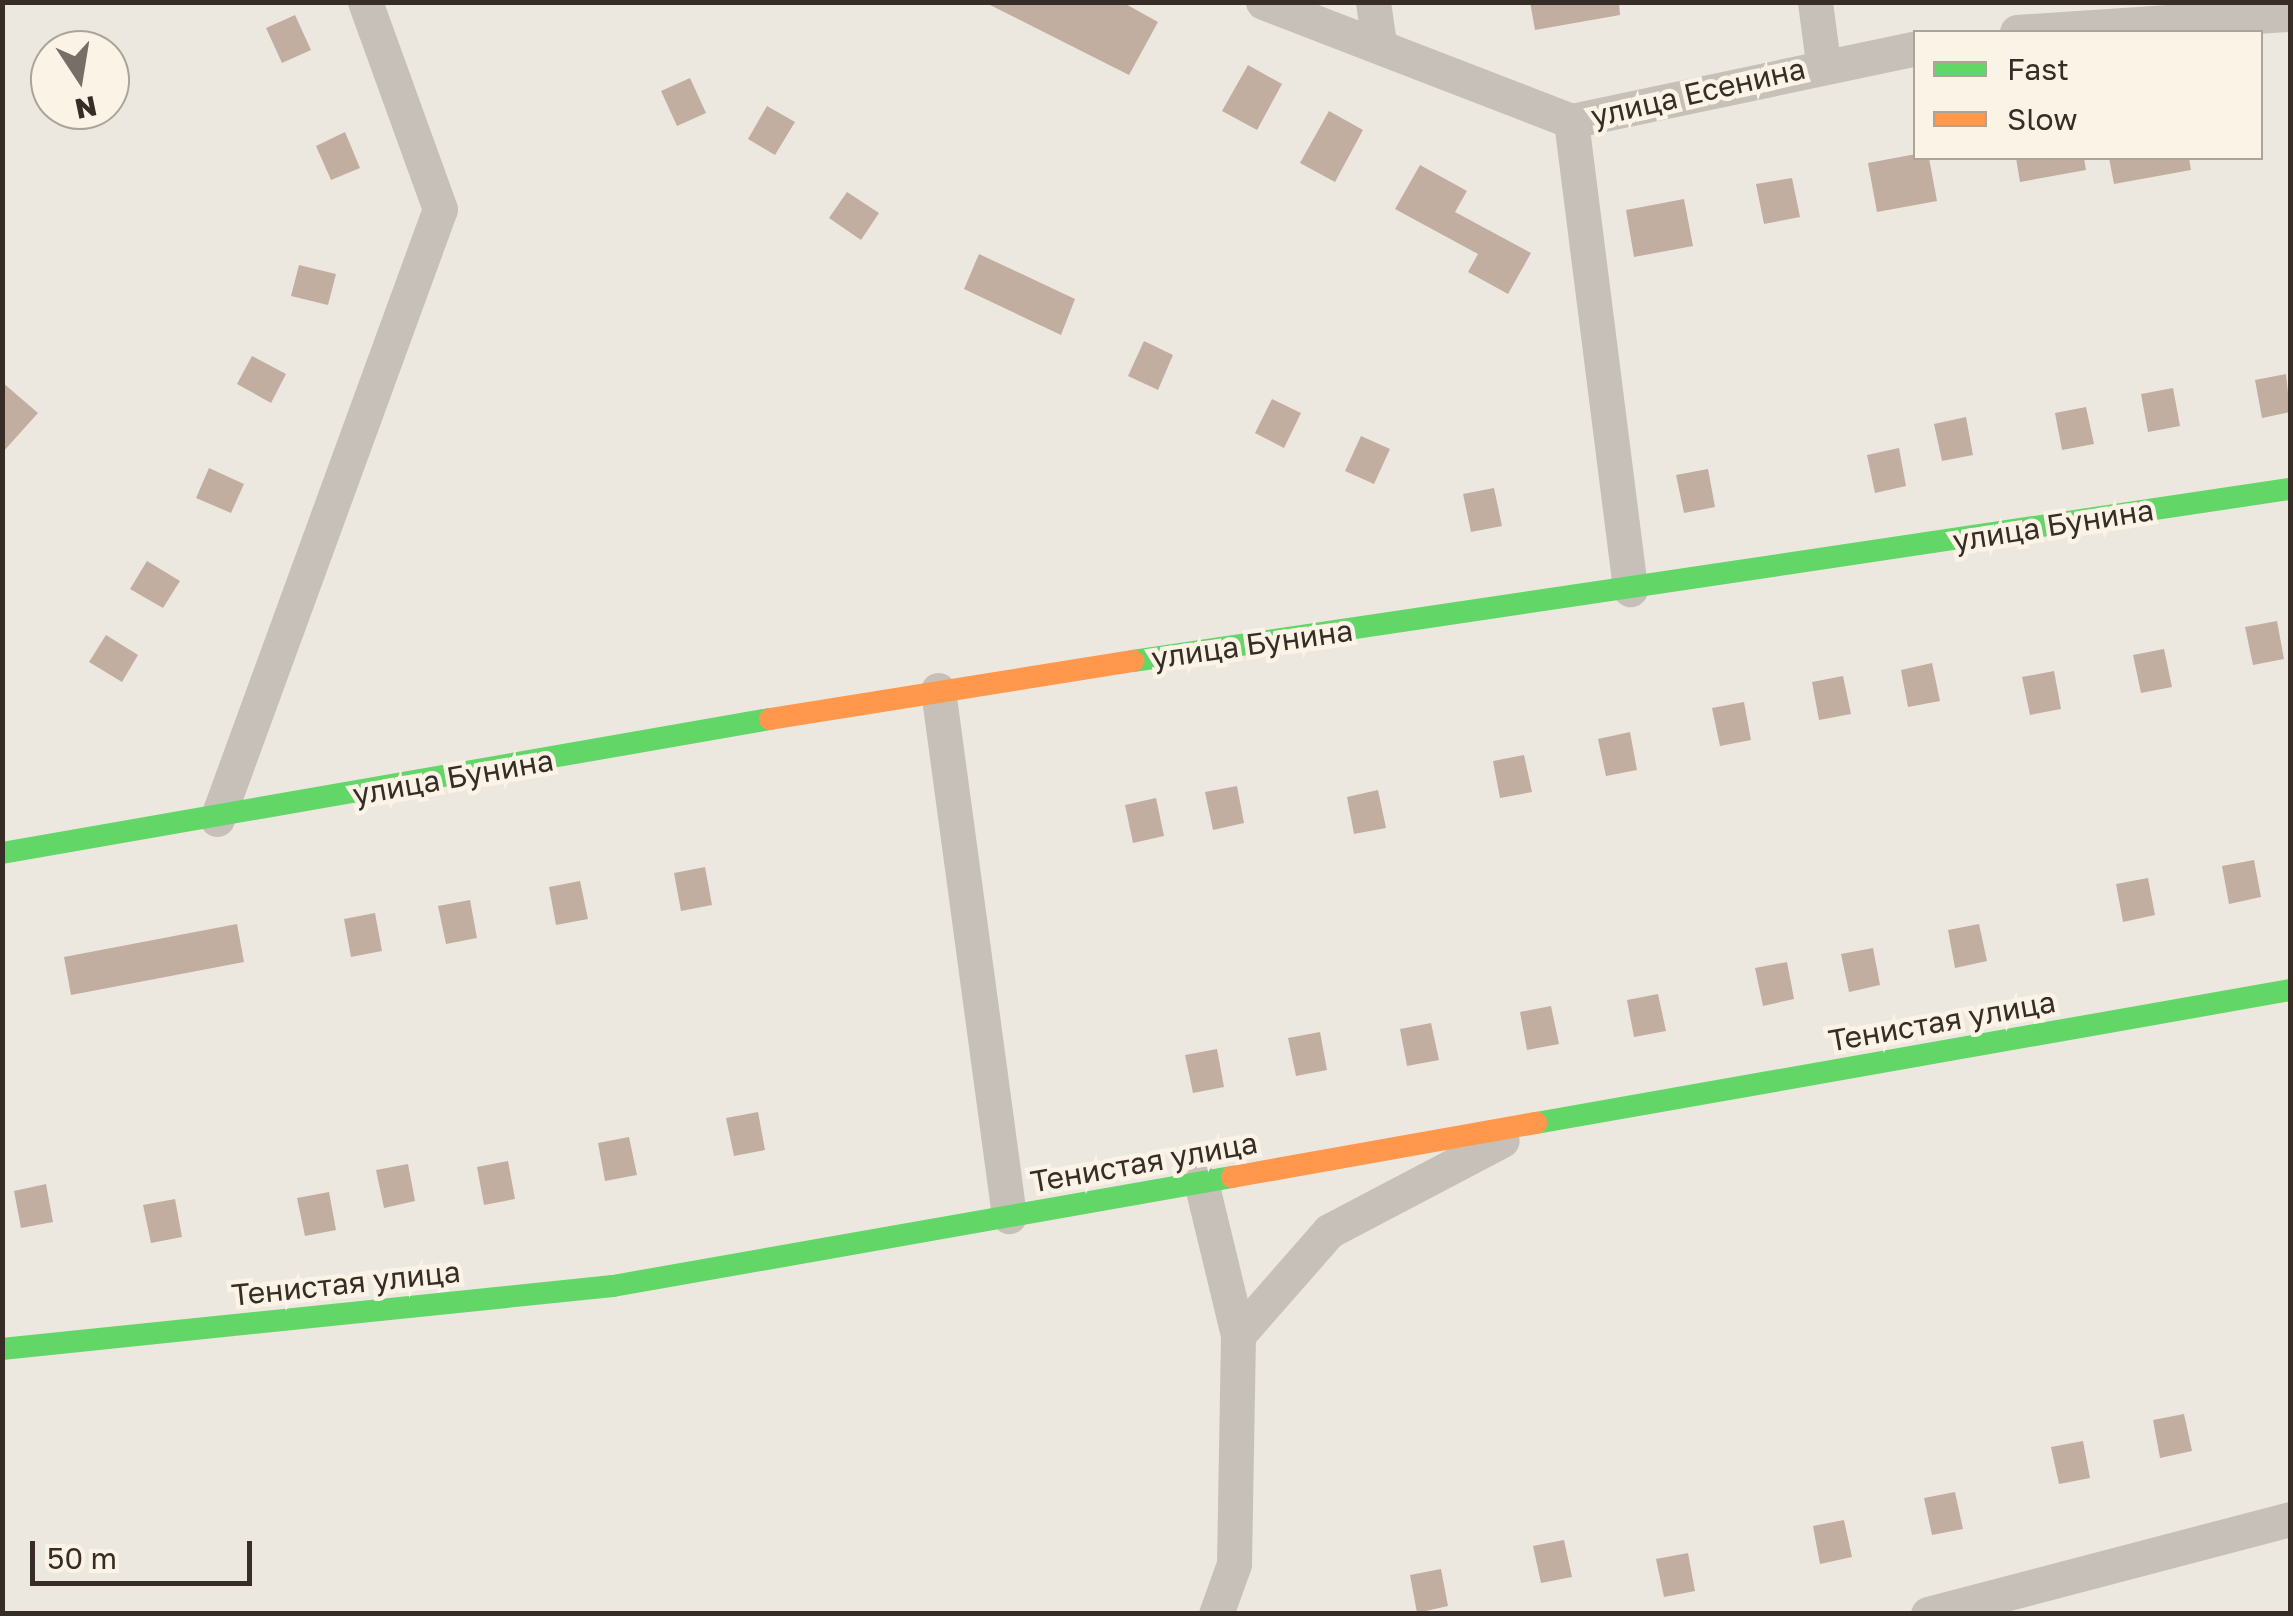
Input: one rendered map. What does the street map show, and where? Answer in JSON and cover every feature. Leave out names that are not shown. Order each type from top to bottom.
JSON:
[{"type":"street","points":[[217,819],[440,209],[365,2]]},
{"type":"street","name":"улица Есенина","points":[[1263,2],[1314,28],[1379,43],[1571,121],[1822,62],[1913,48]]},
{"type":"street","points":[[1373,2],[1379,43]]},
{"type":"street","points":[[1815,2],[1822,62]]},
{"type":"street","points":[[2039,30],[2274,9]]},
{"type":"street","points":[[1571,121],[1630,590]]},
{"type":"street","name":"улица Бунина","points":[[2,852],[217,819],[938,690],[2290,489]]},
{"type":"street","points":[[938,690],[1009,1216]]},
{"type":"street","name":"Тенистая улица","points":[[2,1348],[613,1286],[2290,990]]},
{"type":"street","points":[[1238,1335],[1329,1231],[1532,1124]]},
{"type":"street","points":[[1201,1182],[1238,1335],[1234,1564],[1216,1614]]},
{"type":"street","points":[[1928,1614],[2290,1520]]},
{"type":"building","points":[[984,2],[1122,2],[1158,22],[1129,75]]},
{"type":"building","points":[[1530,2],[1619,2],[1620,15],[1535,30]]},
{"type":"building","points":[[295,15],[311,50],[282,63],[266,28]]},
{"type":"building","points":[[1248,65],[1282,84],[1257,130],[1222,111]]},
{"type":"building","points":[[690,78],[706,113],[677,126],[661,91]]},
{"type":"building","points":[[767,106],[795,122],[775,155],[748,139]]},
{"type":"building","points":[[1329,111],[1363,130],[1335,182],[1300,163]]},
{"type":"building","points":[[345,132],[360,168],[331,180],[316,146]]},
{"type":"building","points":[[1913,155],[1913,160],[1929,160],[1937,201],[1877,212],[1868,163]]},
{"type":"building","points":[[2016,160],[2084,160],[2086,170],[2020,182]]},
{"type":"building","points":[[2109,160],[2189,160],[2191,170],[2114,184]]},
{"type":"building","points":[[1420,165],[1467,191],[1455,212],[1531,253],[1508,294],[1468,272],[1478,254],[1395,209]]},
{"type":"building","points":[[1792,178],[1800,217],[1764,224],[1756,184]]},
{"type":"building","points":[[847,192],[879,213],[861,240],[829,218]]},
{"type":"building","points":[[1684,199],[1693,246],[1634,257],[1626,210]]},
{"type":"building","points":[[979,254],[1075,299],[1061,335],[964,289]]},
{"type":"building","points":[[299,265],[336,274],[328,305],[291,296]]},
{"type":"building","points":[[1144,341],[1173,355],[1158,390],[1128,376]]},
{"type":"building","points":[[252,356],[286,374],[271,403],[237,384]]},
{"type":"building","points":[[2286,374],[2290,412],[2262,418],[2255,380]]},
{"type":"building","points":[[2,382],[38,413],[2,453]]},
{"type":"building","points":[[2173,388],[2180,426],[2148,432],[2141,394]]},
{"type":"building","points":[[1272,399],[1301,413],[1284,448],[1255,433]]},
{"type":"building","points":[[2086,407],[2094,444],[2062,450],[2055,413]]},
{"type":"building","points":[[1966,417],[1973,455],[1942,461],[1934,424]]},
{"type":"building","points":[[1361,436],[1390,449],[1374,484],[1345,471]]},
{"type":"building","points":[[1899,448],[1906,486],[1875,493],[1867,455]]},
{"type":"building","points":[[209,468],[244,484],[231,513],[196,498]]},
{"type":"building","points":[[1708,469],[1715,507],[1684,513],[1676,475]]},
{"type":"building","points":[[1494,488],[1502,526],[1471,532],[1463,494]]},
{"type":"building","points":[[147,561],[180,581],[163,608],[130,589]]},
{"type":"building","points":[[2277,621],[2284,659],[2253,665],[2245,627]]},
{"type":"building","points":[[106,635],[138,655],[122,682],[89,662]]},
{"type":"building","points":[[2164,649],[2172,687],[2141,693],[2133,655]]},
{"type":"building","points":[[1932,663],[1940,701],[1908,707],[1901,670]]},
{"type":"building","points":[[2054,671],[2061,709],[2030,715],[2022,677]]},
{"type":"building","points":[[1843,676],[1851,714],[1819,720],[1812,682]]},
{"type":"building","points":[[1744,702],[1751,740],[1720,746],[1712,708]]},
{"type":"building","points":[[1630,732],[1637,770],[1606,776],[1598,739]]},
{"type":"building","points":[[1524,755],[1532,792],[1500,798],[1493,761]]},
{"type":"building","points":[[1237,786],[1244,823],[1213,830],[1205,792]]},
{"type":"building","points":[[1378,790],[1386,828],[1354,834],[1347,797]]},
{"type":"building","points":[[1156,798],[1164,836],[1133,843],[1125,805]]},
{"type":"building","points":[[2254,860],[2261,897],[2229,904],[2222,866]]},
{"type":"building","points":[[705,867],[712,905],[681,911],[674,873]]},
{"type":"building","points":[[2148,878],[2155,915],[2123,922],[2116,884]]},
{"type":"building","points":[[580,881],[588,919],[556,925],[549,887]]},
{"type":"building","points":[[470,900],[477,938],[446,944],[438,906]]},
{"type":"building","points":[[375,913],[382,951],[351,957],[344,919]]},
{"type":"building","points":[[237,924],[244,962],[71,995],[64,957]]},
{"type":"building","points":[[1979,924],[1987,961],[1955,968],[1948,930]]},
{"type":"building","points":[[1873,948],[1880,985],[1849,992],[1841,954]]},
{"type":"building","points":[[1787,962],[1794,999],[1763,1006],[1755,968]]},
{"type":"building","points":[[1658,994],[1666,1031],[1634,1037],[1627,1000]]},
{"type":"building","points":[[1551,1006],[1559,1044],[1527,1050],[1520,1012]]},
{"type":"building","points":[[1431,1023],[1439,1060],[1407,1066],[1400,1029]]},
{"type":"building","points":[[1320,1032],[1327,1070],[1296,1076],[1288,1038]]},
{"type":"building","points":[[1217,1049],[1224,1087],[1193,1093],[1185,1055]]},
{"type":"building","points":[[758,1112],[765,1150],[734,1156],[726,1118]]},
{"type":"building","points":[[629,1137],[637,1175],[605,1181],[598,1143]]},
{"type":"building","points":[[508,1161],[515,1199],[484,1205],[477,1167]]},
{"type":"building","points":[[408,1164],[415,1201],[384,1208],[376,1170]]},
{"type":"building","points":[[46,1184],[53,1222],[21,1228],[14,1191]]},
{"type":"building","points":[[329,1192],[336,1230],[305,1236],[297,1198]]},
{"type":"building","points":[[175,1199],[182,1237],[151,1243],[143,1205]]},
{"type":"building","points":[[2184,1414],[2192,1451],[2160,1458],[2153,1420]]},
{"type":"building","points":[[2083,1441],[2090,1478],[2059,1484],[2051,1447]]},
{"type":"building","points":[[1955,1492],[1963,1529],[1932,1535],[1924,1498]]},
{"type":"building","points":[[1844,1520],[1852,1557],[1820,1564],[1813,1526]]},
{"type":"building","points":[[1564,1540],[1572,1577],[1541,1583],[1533,1546]]},
{"type":"building","points":[[1688,1553],[1695,1591],[1664,1597],[1656,1559]]},
{"type":"building","points":[[1441,1569],[1448,1606],[1417,1613],[1410,1575]]},
{"type":"traffic: fast","points":[[1133,661],[2290,489]]},
{"type":"traffic: fast","points":[[2,853],[770,719]]},
{"type":"traffic: fast","points":[[1536,1123],[2290,990]]},
{"type":"traffic: fast","points":[[2,1349],[613,1286],[1232,1177]]},
{"type":"traffic: slow","points":[[770,719],[1133,661]]},
{"type":"traffic: slow","points":[[1232,1177],[1536,1123]]}]
